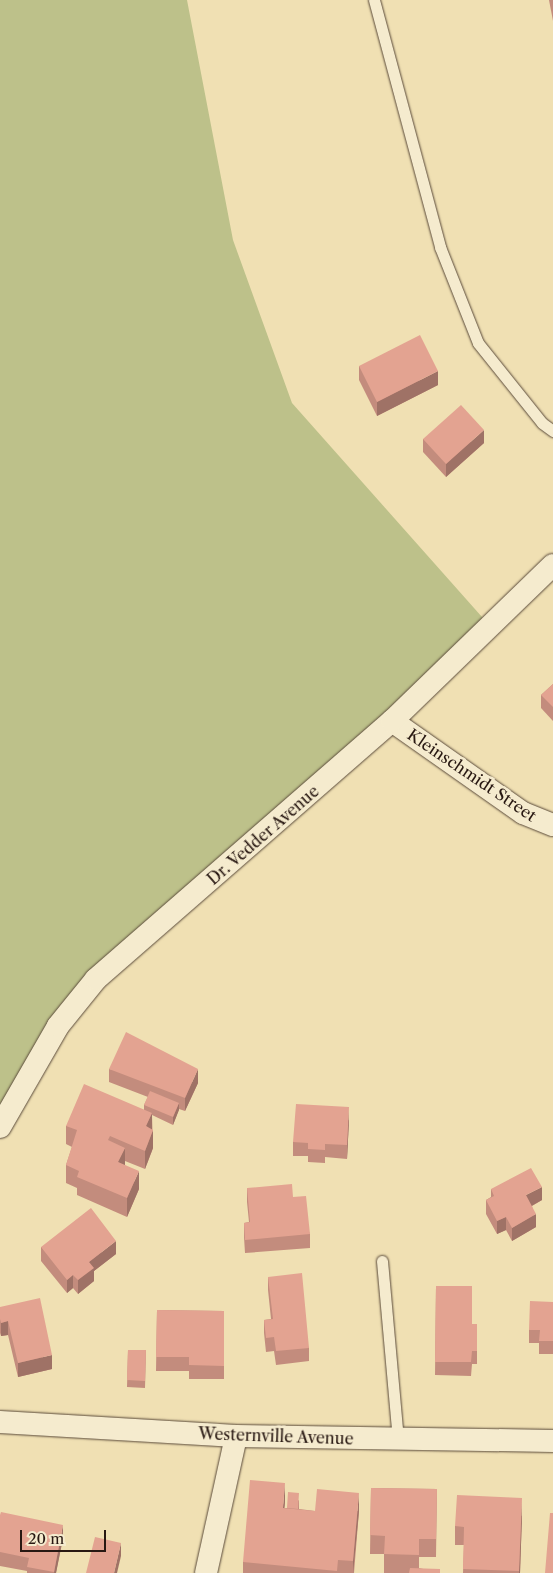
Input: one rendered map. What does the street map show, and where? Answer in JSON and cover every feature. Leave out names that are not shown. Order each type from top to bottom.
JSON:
[{"type":"street","name":"Dr. Vedder Avenue","points":[[0,1127],[58,1026],[96,979],[392,721],[553,565]]},
{"type":"street","name":"Kleinschmidt Street","points":[[392,721],[524,813],[553,825]]},
{"type":"street","name":"Westernville Avenue","points":[[0,1422],[236,1436],[553,1441]]},
{"type":"street","points":[[206,1573],[236,1436]]},
{"type":"lane","points":[[374,0],[440,247],[478,343],[542,422],[553,431]]},
{"type":"lane","points":[[382,1261],[398,1439]]},
{"type":"green space","points":[[0,0],[187,0],[233,240],[292,403],[490,626],[96,979],[0,1127]]},
{"type":"building","points":[[420,335],[438,371],[377,402],[359,366]]},
{"type":"building","points":[[461,405],[484,430],[446,464],[423,439]]},
{"type":"building","points":[[553,684],[553,707],[541,695]]},
{"type":"building","points":[[126,1032],[198,1069],[185,1098],[109,1069]]},
{"type":"building","points":[[84,1084],[152,1113],[146,1126],[153,1130],[145,1151],[110,1136],[108,1140],[125,1148],[118,1162],[139,1171],[127,1198],[77,1177],[79,1171],[66,1165],[77,1130],[66,1126]]},
{"type":"building","points":[[150,1091],[179,1103],[173,1117],[144,1105]]},
{"type":"building","points":[[296,1104],[349,1107],[347,1145],[325,1144],[325,1150],[308,1149],[308,1143],[293,1142]]},
{"type":"building","points":[[531,1168],[542,1187],[526,1195],[536,1214],[512,1228],[506,1217],[497,1221],[486,1200],[494,1196],[491,1189]]},
{"type":"building","points":[[292,1184],[293,1197],[306,1196],[310,1234],[245,1240],[244,1223],[250,1222],[247,1188]]},
{"type":"building","points":[[91,1208],[116,1241],[89,1262],[94,1268],[78,1280],[73,1275],[67,1280],[41,1247]]},
{"type":"building","points":[[302,1273],[309,1348],[276,1351],[274,1337],[266,1338],[264,1320],[273,1319],[268,1277]]},
{"type":"building","points":[[436,1286],[472,1286],[472,1324],[477,1324],[477,1351],[472,1351],[471,1362],[435,1362]]},
{"type":"building","points":[[40,1298],[52,1355],[18,1363],[8,1321],[1,1323],[0,1307]]},
{"type":"building","points":[[530,1301],[553,1302],[553,1341],[539,1341],[540,1330],[529,1330]]},
{"type":"building","points":[[157,1310],[224,1311],[224,1366],[189,1365],[189,1357],[156,1357]]},
{"type":"building","points":[[128,1350],[146,1350],[145,1381],[127,1380]]},
{"type":"building","points":[[250,1480],[285,1483],[283,1508],[315,1511],[317,1489],[359,1493],[353,1561],[338,1560],[337,1571],[243,1562]]},
{"type":"building","points":[[371,1488],[437,1489],[436,1539],[419,1539],[419,1555],[384,1554],[385,1536],[370,1535]]},
{"type":"building","points":[[288,1492],[299,1493],[298,1509],[287,1508]]},
{"type":"building","points":[[457,1495],[522,1498],[519,1571],[463,1569],[464,1527],[455,1526]]},
{"type":"building","points":[[1,1512],[63,1525],[54,1572],[27,1567],[29,1558],[0,1552]]},
{"type":"building","points":[[550,1513],[553,1513],[553,1573],[545,1573]]},
{"type":"building","points":[[95,1537],[121,1543],[114,1573],[86,1573]]},
{"type":"building","points":[[410,1568],[440,1569],[440,1573],[409,1573]]}]
